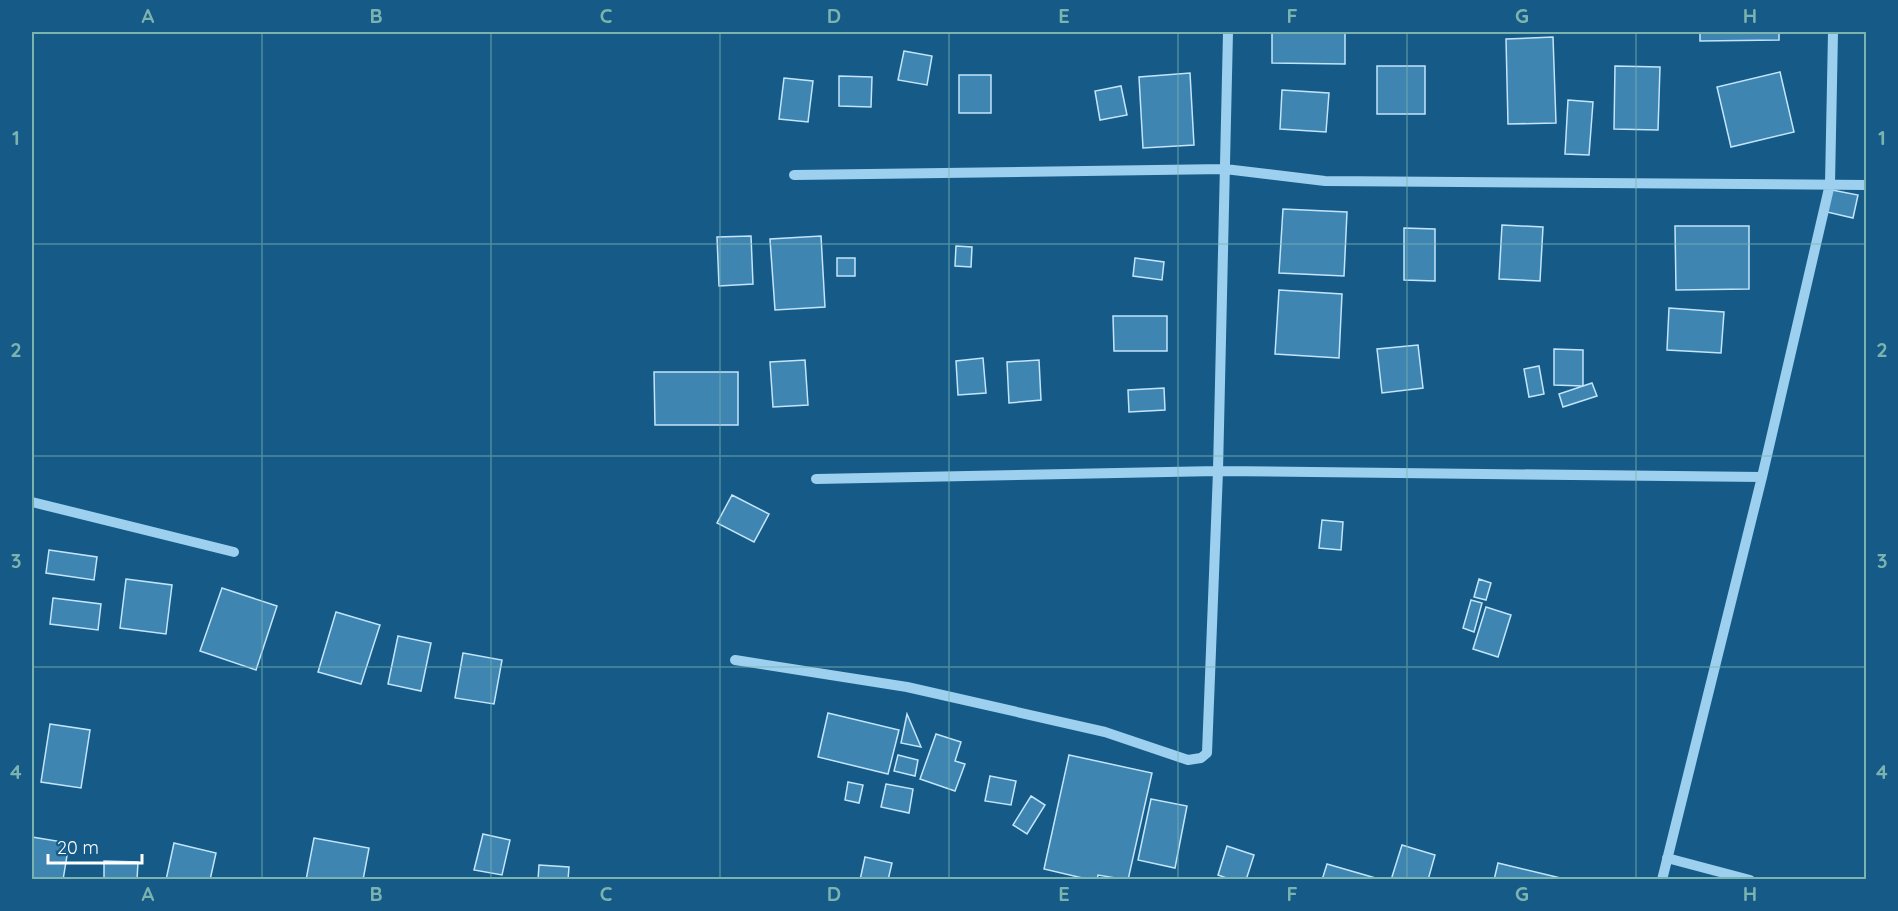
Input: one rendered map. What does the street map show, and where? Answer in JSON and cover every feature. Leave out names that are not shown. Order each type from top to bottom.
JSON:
[{"type":"street","points":[[735,660],[907,687],[1105,732],[1188,760],[1201,758],[1207,753],[1218,471],[1228,32]]},
{"type":"street","points":[[1662,879],[1830,184],[1833,32]]},
{"type":"street","points":[[794,175],[1225,169],[1325,181],[1866,185]]},
{"type":"street","points":[[816,479],[1218,471],[1761,477]]},
{"type":"street","points":[[32,502],[234,552]]},
{"type":"street","points":[[1667,858],[1749,879]]},
{"type":"building","points":[[1272,32],[1345,32],[1345,64],[1272,63]]},
{"type":"building","points":[[1700,32],[1779,32],[1779,40],[1700,41]]},
{"type":"building","points":[[1553,37],[1556,123],[1508,124],[1506,39]]},
{"type":"building","points":[[904,51],[932,56],[927,85],[898,80]]},
{"type":"building","points":[[1377,66],[1425,66],[1425,114],[1377,114]]},
{"type":"building","points":[[1615,66],[1660,67],[1658,130],[1614,129]]},
{"type":"building","points":[[1780,72],[1794,132],[1731,147],[1717,87]]},
{"type":"building","points":[[1190,73],[1194,145],[1143,148],[1139,77]]},
{"type":"building","points":[[959,75],[991,75],[991,113],[959,113]]},
{"type":"building","points":[[839,76],[872,77],[871,107],[839,106]]},
{"type":"building","points":[[784,78],[813,81],[808,122],[779,119]]},
{"type":"building","points":[[1121,86],[1127,115],[1100,120],[1095,91]]},
{"type":"building","points":[[1282,90],[1329,93],[1326,132],[1280,129]]},
{"type":"building","points":[[1568,100],[1593,102],[1589,155],[1565,154]]},
{"type":"building","points":[[1832,190],[1858,195],[1853,218],[1827,212]]},
{"type":"building","points":[[1283,209],[1347,212],[1344,276],[1279,273]]},
{"type":"building","points":[[1502,225],[1543,227],[1540,281],[1499,279]]},
{"type":"building","points":[[1675,226],[1749,226],[1749,289],[1676,290]]},
{"type":"building","points":[[1404,228],[1435,229],[1435,281],[1404,280]]},
{"type":"building","points":[[751,236],[753,284],[719,286],[717,237]]},
{"type":"building","points":[[821,236],[825,307],[775,310],[770,239]]},
{"type":"building","points":[[956,246],[972,247],[971,267],[955,266]]},
{"type":"building","points":[[837,258],[855,258],[855,276],[837,276]]},
{"type":"building","points":[[1135,258],[1164,262],[1162,280],[1133,276]]},
{"type":"building","points":[[1279,290],[1342,294],[1339,358],[1275,354]]},
{"type":"building","points":[[1669,308],[1724,312],[1721,353],[1667,350]]},
{"type":"building","points":[[1113,316],[1167,316],[1167,351],[1114,351]]},
{"type":"building","points":[[1418,345],[1423,388],[1382,393],[1377,349]]},
{"type":"building","points":[[1554,349],[1583,350],[1583,386],[1554,385]]},
{"type":"building","points":[[983,358],[986,393],[958,395],[956,361]]},
{"type":"building","points":[[805,360],[808,405],[773,407],[770,362]]},
{"type":"building","points":[[1039,360],[1041,400],[1009,403],[1007,362]]},
{"type":"building","points":[[1539,366],[1544,394],[1529,397],[1524,369]]},
{"type":"building","points":[[654,372],[738,372],[738,425],[655,425]]},
{"type":"building","points":[[1592,383],[1597,396],[1563,407],[1559,394]]},
{"type":"building","points":[[1164,388],[1165,410],[1129,412],[1128,390]]},
{"type":"building","points":[[732,495],[769,514],[754,542],[717,523]]},
{"type":"building","points":[[1322,520],[1343,522],[1341,550],[1319,548]]},
{"type":"building","points":[[49,550],[97,557],[94,580],[46,573]]},
{"type":"building","points":[[126,579],[172,585],[166,634],[120,628]]},
{"type":"building","points":[[1479,579],[1491,583],[1486,600],[1474,597]]},
{"type":"building","points":[[222,588],[277,606],[256,670],[200,651]]},
{"type":"building","points":[[53,598],[101,604],[98,630],[50,624]]},
{"type":"building","points":[[1471,600],[1482,603],[1474,632],[1463,628]]},
{"type":"building","points":[[1486,607],[1511,615],[1498,657],[1473,649]]},
{"type":"building","points":[[336,612],[380,625],[361,684],[318,672]]},
{"type":"building","points":[[398,636],[431,643],[421,691],[388,684]]},
{"type":"building","points":[[463,653],[502,660],[494,704],[455,698]]},
{"type":"building","points":[[828,713],[899,730],[888,774],[818,757]]},
{"type":"building","points":[[907,714],[921,747],[901,743]]},
{"type":"building","points":[[50,724],[90,730],[81,788],[41,782]]},
{"type":"building","points":[[936,734],[961,742],[955,761],[965,764],[955,791],[920,779]]},
{"type":"building","points":[[898,755],[918,760],[915,776],[894,771]]},
{"type":"building","points":[[1069,755],[1152,773],[1128,880],[1098,875],[1097,880],[1091,880],[1044,869]]},
{"type":"building","points":[[990,776],[1016,781],[1011,805],[985,801]]},
{"type":"building","points":[[848,782],[863,785],[859,803],[845,800]]},
{"type":"building","points":[[886,784],[913,789],[909,813],[881,807]]},
{"type":"building","points":[[1031,796],[1045,805],[1027,834],[1013,825]]},
{"type":"building","points":[[1151,799],[1187,806],[1175,868],[1138,860]]},
{"type":"building","points":[[483,834],[510,840],[502,875],[474,870]]},
{"type":"building","points":[[32,837],[69,843],[63,880],[32,880]]},
{"type":"building","points":[[314,838],[369,848],[363,880],[306,880]]},
{"type":"building","points":[[174,843],[216,853],[210,880],[166,880]]},
{"type":"building","points":[[1402,845],[1435,855],[1428,880],[1391,880]]},
{"type":"building","points":[[1227,846],[1254,855],[1246,880],[1232,880],[1218,875]]},
{"type":"building","points":[[865,857],[892,863],[888,880],[860,880]]},
{"type":"building","points":[[104,861],[138,862],[137,880],[104,880]]},
{"type":"building","points":[[1498,863],[1569,880],[1494,880]]},
{"type":"building","points":[[1327,864],[1379,879],[1322,880]]},
{"type":"building","points":[[539,865],[569,867],[568,880],[538,880]]}]
